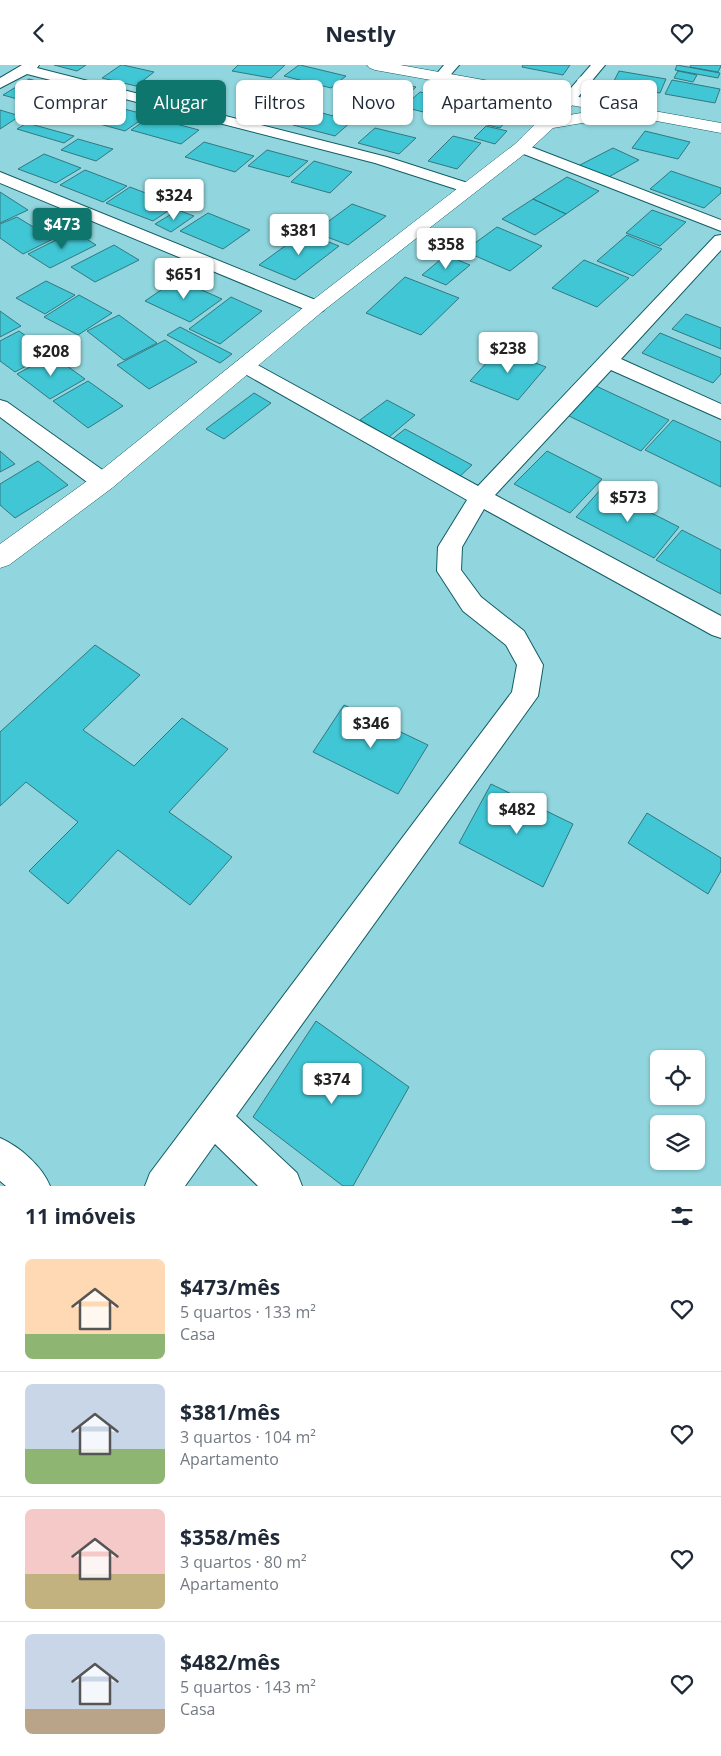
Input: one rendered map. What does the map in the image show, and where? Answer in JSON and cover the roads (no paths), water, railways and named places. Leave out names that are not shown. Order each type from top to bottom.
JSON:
[{"type":"street","points":[[375,65],[459,80]]},
{"type":"street","points":[[441,77],[452,65]]},
{"type":"street","points":[[585,80],[598,65]]},
{"type":"street","points":[[0,84],[29,67],[381,160],[468,188]]},
{"type":"street","points":[[571,98],[581,85]]},
{"type":"street","points":[[657,115],[721,128]]},
{"type":"street","points":[[0,558],[103,482],[316,307],[520,148],[546,125]]},
{"type":"street","points":[[520,148],[721,226]]},
{"type":"street","points":[[0,177],[316,307]]},
{"type":"street","points":[[163,1186],[525,696],[530,665],[515,638],[472,604],[449,571],[450,547],[480,497],[721,240]]},
{"type":"street","points":[[608,361],[721,412]]},
{"type":"street","points":[[245,366],[721,628]]},
{"type":"street","points":[[0,407],[103,482]]},
{"type":"street","points":[[213,1117],[284,1186]]},
{"type":"street","points":[[0,1156],[32,1186]]}]
